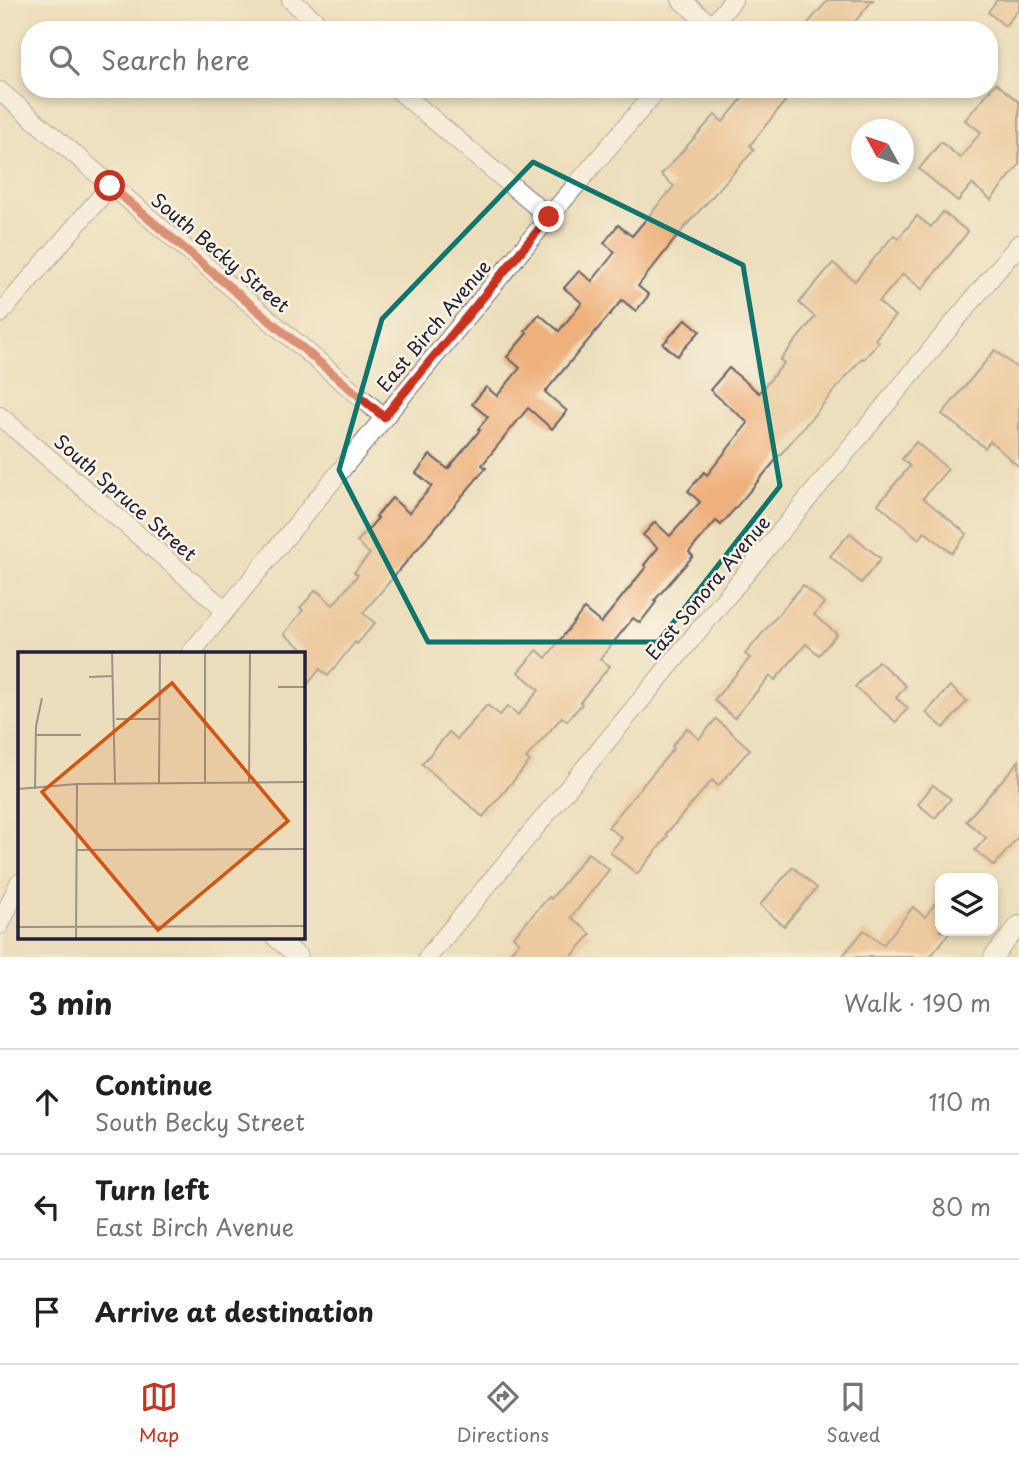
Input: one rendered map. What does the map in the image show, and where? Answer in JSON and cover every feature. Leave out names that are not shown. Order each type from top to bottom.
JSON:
[{"type":"street","points":[[291,0],[316,21]]},
{"type":"street","points":[[681,0],[703,21]]},
{"type":"street","points":[[716,21],[733,0]]},
{"type":"street","name":"South Becky Street","points":[[0,91],[384,417]]},
{"type":"street","points":[[408,98],[549,217]]},
{"type":"street","name":"East Birch Avenue","points":[[192,652],[549,217],[650,98]]},
{"type":"street","points":[[0,314],[110,186]]},
{"type":"street","name":"East Sonora Avenue","points":[[428,957],[1019,244]]},
{"type":"street","name":"South Spruce Street","points":[[0,416],[225,610]]},
{"type":"street","points":[[0,925],[18,886]]},
{"type":"street","points":[[992,957],[1019,925]]},
{"type":"street","points":[[278,940],[299,957]]},
{"type":"highlighted area","points":[[533,162],[743,265],[780,486],[658,642],[428,642],[339,470],[382,319]]},
{"type":"building","points":[[828,0],[873,0],[856,21],[810,21]]},
{"type":"building","points":[[997,0],[1019,0],[1019,9],[1005,26],[988,12]]},
{"type":"building","points":[[998,85],[1019,102],[1019,165],[991,200],[972,184],[958,201],[919,169],[941,142],[960,158],[981,132],[965,120],[983,98],[998,98]]},
{"type":"building","points":[[743,98],[788,98],[750,145],[754,150],[684,228],[638,286],[649,295],[636,311],[622,300],[545,392],[567,411],[552,429],[528,408],[482,465],[486,468],[363,613],[375,623],[357,644],[355,642],[328,676],[320,669],[304,689],[303,649],[284,634],[303,610],[300,608],[316,590],[333,605],[358,575],[354,572],[370,554],[357,542],[378,518],[376,517],[392,498],[409,513],[432,486],[416,473],[430,455],[448,469],[480,430],[478,429],[488,417],[472,404],[486,387],[497,396],[520,368],[507,357],[527,333],[525,331],[539,314],[559,331],[582,303],[564,288],[579,271],[592,281],[615,252],[604,243],[618,225],[632,236],[674,186],[661,175],[715,115],[723,122]]},
{"type":"building","points":[[943,212],[968,232],[922,289],[903,274],[879,302],[895,316],[875,339],[879,342],[862,358],[721,525],[716,521],[689,552],[693,556],[654,601],[656,602],[640,623],[633,618],[600,659],[610,666],[580,702],[582,704],[567,721],[562,717],[526,758],[530,761],[483,817],[422,764],[449,732],[457,739],[487,705],[500,715],[508,706],[518,715],[539,690],[518,672],[537,650],[546,658],[584,609],[601,623],[658,548],[643,535],[655,522],[670,536],[700,502],[688,491],[704,472],[707,475],[748,423],[710,390],[729,368],[759,393],[784,363],[780,360],[815,317],[799,303],[833,263],[855,281],[894,235],[898,239],[917,216],[931,227]]},
{"type":"building","points":[[686,319],[700,331],[677,356],[663,344]]},
{"type":"building","points":[[995,350],[1019,370],[1019,467],[990,441],[985,448],[942,414]]},
{"type":"building","points":[[916,442],[948,469],[923,498],[967,534],[952,553],[925,532],[919,539],[878,504],[910,466],[902,459]]},
{"type":"building","points":[[850,533],[881,559],[861,583],[830,556]]},
{"type":"building","points":[[803,585],[824,603],[814,615],[837,634],[819,655],[806,644],[775,680],[770,676],[734,718],[714,700],[750,658],[745,654]]},
{"type":"building","points":[[878,661],[906,686],[896,698],[908,708],[896,722],[855,687]]},
{"type":"building","points":[[950,686],[967,701],[944,728],[926,713]]},
{"type":"building","points":[[716,719],[750,749],[718,786],[712,780],[666,834],[668,836],[637,874],[610,852],[622,838],[608,827],[674,748],[672,746],[687,728],[699,739]]},
{"type":"building","points":[[1019,761],[1019,836],[994,866],[975,850],[986,838],[966,821]]},
{"type":"building","points":[[933,785],[951,799],[935,818],[918,804]]},
{"type":"building","points":[[588,853],[609,870],[571,917],[591,934],[571,957],[506,957],[519,942],[513,937],[549,897],[551,899]]},
{"type":"building","points":[[793,867],[817,888],[784,926],[760,905]]},
{"type":"building","points":[[935,904],[935,936],[947,936],[930,957],[842,957],[864,930],[883,945],[913,907],[925,917]]},
{"type":"route","points":[[110,186],[384,417],[549,217]]}]
